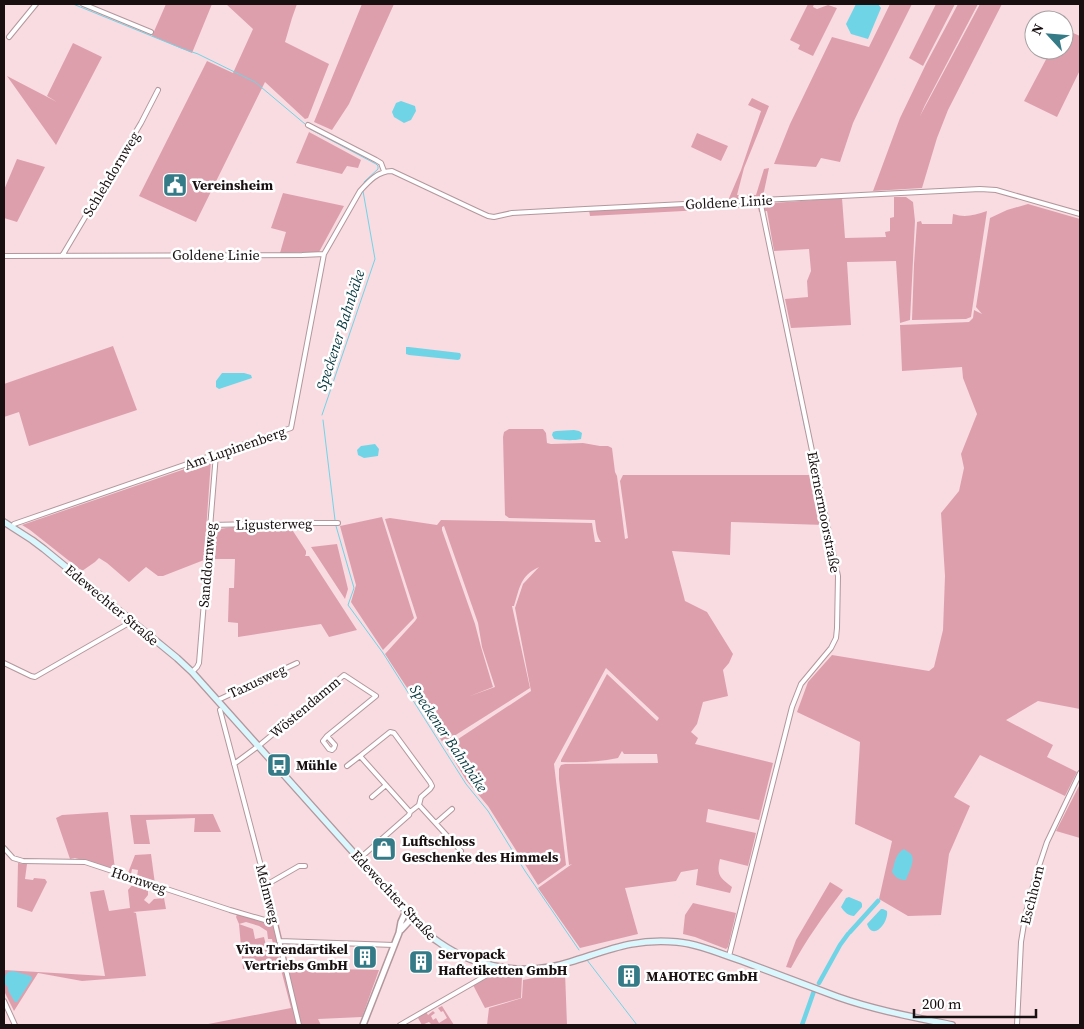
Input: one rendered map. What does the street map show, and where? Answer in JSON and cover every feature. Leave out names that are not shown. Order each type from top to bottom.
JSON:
[{"type":"main road","name":"Edewechter Straße","points":[[4,522],[44,549],[192,672],[412,918],[431,937],[451,951],[497,967],[526,970],[547,968],[621,946],[649,941],[686,944],[729,956],[858,1003],[952,1025]]},
{"type":"street","points":[[9,37],[36,4]]},
{"type":"street","points":[[83,4],[151,32]]},
{"type":"street","name":"Schlehdornweg","points":[[62,256],[142,123],[158,90]]},
{"type":"street","name":"Goldene Linie","points":[[308,125],[381,163],[384,171],[392,171],[488,216],[494,217],[512,213],[990,189],[1080,214]]},
{"type":"street","points":[[324,254],[360,191],[367,183],[384,171]]},
{"type":"street","name":"Ekernermoorstraße","points":[[729,956],[792,707],[800,684],[831,648],[836,638],[837,628],[838,576],[760,200]]},
{"type":"street","name":"Goldene Linie","points":[[4,256],[324,254]]},
{"type":"street","name":"Am Lupinenberg","points":[[12,527],[14,524],[291,428],[324,254]]},
{"type":"street","name":"Sanddornweg","points":[[192,672],[199,663],[216,454]]},
{"type":"street","name":"Ligusterweg","points":[[211,525],[338,523]]},
{"type":"street","points":[[4,663],[35,677],[129,623],[131,620]]},
{"type":"street","name":"Taxusweg","points":[[218,700],[297,662]]},
{"type":"street","name":"Wöstendamm","points":[[258,746],[344,675],[376,696],[327,736]]},
{"type":"street","name":"Melmweg","points":[[220,710],[266,886],[299,1025]]},
{"type":"street","points":[[347,766],[390,732],[394,733],[432,786],[421,797],[418,805],[409,815],[359,858]]},
{"type":"street","points":[[234,764],[258,746]]},
{"type":"street","points":[[360,756],[410,812]]},
{"type":"street","name":"Eschhorn","points":[[1017,1025],[1021,942],[1026,912],[1047,842],[1080,774]]},
{"type":"street","points":[[372,796],[386,784]]},
{"type":"street","points":[[418,805],[461,851]]},
{"type":"street","points":[[436,824],[452,810]]},
{"type":"street","name":"Hornweg","points":[[4,848],[13,858],[23,860],[85,862],[275,923]]},
{"type":"street","points":[[266,886],[299,866],[305,866]]},
{"type":"street","points":[[400,932],[401,922],[406,911]]},
{"type":"street","points":[[363,1025],[394,945],[400,932],[412,918]]},
{"type":"street","points":[[279,941],[394,945]]},
{"type":"street","points":[[400,1025],[494,971],[497,967]]},
{"type":"street","points":[[4,1001],[15,1025]]},
{"type":"shaded area","points":[[166,4],[212,4],[192,53],[152,36]]},
{"type":"shaded area","points":[[226,4],[297,4],[285,42],[329,64],[308,118],[305,119],[265,82],[196,222],[139,196],[207,61],[233,73],[253,29]]},
{"type":"shaded area","points":[[362,4],[394,4],[349,104],[332,130],[314,122]]},
{"type":"shaded area","points":[[808,4],[814,4],[813,7],[817,9],[828,5],[837,8],[813,56],[798,49],[800,45],[790,40]]},
{"type":"shaded area","points":[[890,4],[912,4],[853,123],[840,162],[821,158],[816,167],[774,164],[790,124],[832,37],[869,47]]},
{"type":"shaded area","points":[[936,4],[955,4],[923,66],[909,58]]},
{"type":"shaded area","points":[[958,4],[978,4],[920,116],[980,4],[1002,4],[948,110],[937,138],[922,188],[873,191],[900,118]]},
{"type":"shaded area","points":[[1074,33],[1080,36],[1080,70],[1057,117],[1024,101],[1046,60],[1074,60]]},
{"type":"shaded area","points":[[73,43],[102,57],[56,145],[7,76],[57,102],[47,96]]},
{"type":"shaded area","points":[[752,98],[769,106],[744,168],[737,195],[756,195],[764,169],[769,168],[763,196],[773,200],[773,203],[842,198],[845,238],[886,237],[885,232],[890,231],[890,218],[894,217],[894,197],[906,197],[913,202],[915,221],[910,320],[900,323],[896,261],[847,262],[851,325],[791,328],[785,299],[808,297],[807,281],[811,271],[809,249],[774,251],[767,211],[759,212],[758,207],[590,216],[589,210],[727,203],[741,170],[761,111],[748,105]]},
{"type":"shaded area","points":[[309,132],[361,160],[358,168],[347,166],[342,174],[296,163]]},
{"type":"shaded area","points":[[697,133],[728,146],[721,161],[691,147]]},
{"type":"shaded area","points":[[17,159],[45,167],[17,222],[4,218],[4,190]]},
{"type":"shaded area","points":[[283,193],[344,206],[319,252],[280,253],[286,232],[271,228]]},
{"type":"shaded area","points":[[1028,204],[1080,219],[1080,709],[1038,701],[1006,720],[1053,745],[1047,757],[1077,772],[1065,796],[980,755],[954,797],[970,806],[949,854],[941,915],[908,916],[879,899],[892,841],[855,824],[860,742],[797,712],[808,682],[832,655],[929,671],[934,667],[943,630],[945,576],[941,513],[959,491],[964,468],[961,454],[977,414],[963,378],[962,367],[902,371],[900,325],[969,322],[973,318],[974,310],[982,314],[976,307],[990,218],[1007,210]]},
{"type":"shaded area","points":[[987,211],[971,317],[966,319],[912,320],[917,222],[921,221],[922,224],[952,224],[953,214],[966,216]]},
{"type":"shaded area","points":[[113,346],[137,410],[29,446],[19,412],[4,417],[4,384]]},
{"type":"shaded area","points":[[509,429],[543,429],[546,433],[547,443],[583,443],[612,448],[625,539],[628,538],[620,481],[623,475],[809,475],[812,476],[824,525],[731,522],[730,555],[672,551],[685,601],[707,612],[733,654],[723,670],[728,696],[703,702],[697,724],[691,732],[698,738],[695,744],[773,763],[759,820],[708,809],[706,822],[756,833],[748,866],[720,859],[719,873],[732,887],[730,893],[696,885],[698,869],[681,872],[676,881],[625,888],[638,934],[580,948],[538,888],[572,864],[569,865],[559,769],[561,765],[565,764],[658,763],[657,754],[624,754],[622,751],[618,758],[590,762],[561,762],[561,760],[607,674],[657,721],[659,718],[606,668],[554,764],[566,865],[538,885],[488,806],[466,780],[446,747],[531,691],[515,608],[523,584],[539,567],[524,578],[514,606],[512,606],[530,688],[443,743],[385,654],[417,618],[385,519],[390,518],[437,525],[441,520],[592,523],[595,542],[601,542],[597,534],[595,520],[509,518],[505,515],[504,432]],"holes":[[[444,526],[478,623],[482,647],[495,687],[470,696],[493,687],[475,624],[442,530]]]},
{"type":"shaded area","points":[[211,460],[204,560],[163,576],[158,576],[146,567],[129,582],[99,558],[82,571],[22,525]]},
{"type":"shaded area","points":[[382,517],[414,618],[383,650],[351,602],[356,585],[340,526]]},
{"type":"shaded area","points":[[233,527],[242,531],[291,528],[306,551],[305,556],[309,556],[357,630],[329,637],[321,624],[238,637],[238,623],[228,622],[229,588],[234,588],[235,559],[211,559],[213,532]]},
{"type":"shaded area","points":[[337,544],[348,589],[345,599],[311,547]]},
{"type":"shaded area","points":[[1080,784],[1080,838],[1056,831]]},
{"type":"shaded area","points":[[108,812],[115,869],[75,858],[70,859],[56,818],[62,815]]},
{"type":"shaded area","points":[[213,814],[221,832],[194,832],[195,818],[146,820],[150,844],[134,844],[130,815]]},
{"type":"shaded area","points":[[151,854],[155,884],[137,877],[138,870],[132,869],[131,874],[128,873],[135,855]]},
{"type":"shaded area","points":[[18,863],[27,864],[25,879],[45,879],[47,882],[32,912],[17,907]]},
{"type":"shaded area","points":[[830,882],[843,890],[791,968],[786,967],[796,940]]},
{"type":"shaded area","points":[[133,884],[148,889],[148,895],[144,900],[149,904],[154,899],[164,898],[166,909],[133,912],[136,913],[146,976],[82,981],[38,973],[14,1011],[4,991],[4,970],[105,976],[90,892],[104,890],[109,911],[130,908],[128,890]]},
{"type":"shaded area","points":[[693,903],[736,913],[726,949],[683,934],[685,915]]},
{"type":"shaded area","points":[[238,912],[279,925],[289,968],[379,970],[362,1017],[318,1019],[321,1025],[203,1025],[291,1008],[279,962],[243,969],[239,924],[236,917]],"holes":[[[246,922],[267,931],[268,939],[272,939],[274,949],[267,950],[264,937],[255,939],[253,929],[239,924]]]},
{"type":"shaded area","points":[[495,972],[522,977],[521,998],[485,1008],[473,985]]},
{"type":"shaded area","points":[[565,972],[567,1025],[487,1025],[489,1008],[522,998],[523,980]]},
{"type":"shaded area","points":[[442,1006],[454,1025],[432,1025],[429,1022],[422,1025],[418,1018],[426,1012],[428,1015],[433,1011],[435,1013],[431,1016],[433,1020],[436,1018],[439,1023],[447,1018],[443,1011],[441,1012],[438,1008]]},
{"type":"water","points":[[856,4],[878,4],[881,8],[868,39],[851,34],[846,24]]},
{"type":"water","points":[[401,101],[415,106],[416,111],[411,120],[404,123],[394,117],[392,112],[396,103]]},
{"type":"water","points":[[406,347],[460,353],[461,355],[458,360],[409,355],[406,354]]},
{"type":"water","points":[[222,373],[244,373],[251,375],[252,378],[219,389],[216,387],[216,381]]},
{"type":"water","points":[[574,430],[582,433],[581,439],[554,439],[552,435],[556,431]]},
{"type":"water","points":[[375,444],[379,449],[378,456],[364,458],[358,455],[357,450],[361,446]]},
{"type":"water","points":[[904,849],[911,854],[913,860],[906,880],[901,880],[892,872],[897,856]]},
{"type":"water","points":[[849,897],[862,904],[862,907],[854,916],[844,911],[841,907],[846,898]]},
{"type":"water","points":[[881,909],[887,911],[886,920],[880,928],[873,931],[867,924]]},
{"type":"water","points":[[13,971],[31,976],[32,979],[17,1002],[15,1002],[4,983],[8,972]]},
{"type":"waterway","name":"Speckener Bahnbäke","points":[[73,4],[198,54],[255,82],[305,124]]},
{"type":"waterway","name":"Speckener Bahnbäke","points":[[310,129],[376,164],[378,169],[364,182]]},
{"type":"waterway","name":"Speckener Bahnbäke","points":[[322,415],[375,259],[363,191]]},
{"type":"waterway","points":[[759,203],[805,429]]},
{"type":"waterway","name":"Speckener Bahnbäke","points":[[323,420],[335,520]]},
{"type":"waterway","name":"Speckener Bahnbäke","points":[[336,526],[354,588],[348,605],[383,653],[466,784],[488,811],[525,871],[579,950]]},
{"type":"waterway","points":[[850,932],[878,901]]},
{"type":"waterway","points":[[819,983],[848,934]]},
{"type":"waterway","name":"Speckener Bahnbäke","points":[[587,960],[637,1025]]},
{"type":"waterway","points":[[802,1025],[814,991]]},
{"type":"place","name":"Vereinsheim","points":[[175,185]]},
{"type":"place","name":"Mühle","points":[[279,765]]},
{"type":"place","name":"Luftschloss Geschenke des Himmels","points":[[384,849]]},
{"type":"place","name":"Viva Trendartikel Vertriebs GmbH","points":[[365,957]]},
{"type":"place","name":"Servopack Haftetiketten GmbH","points":[[421,962]]},
{"type":"place","name":"MAHOTEC GmbH","points":[[629,976]]}]
